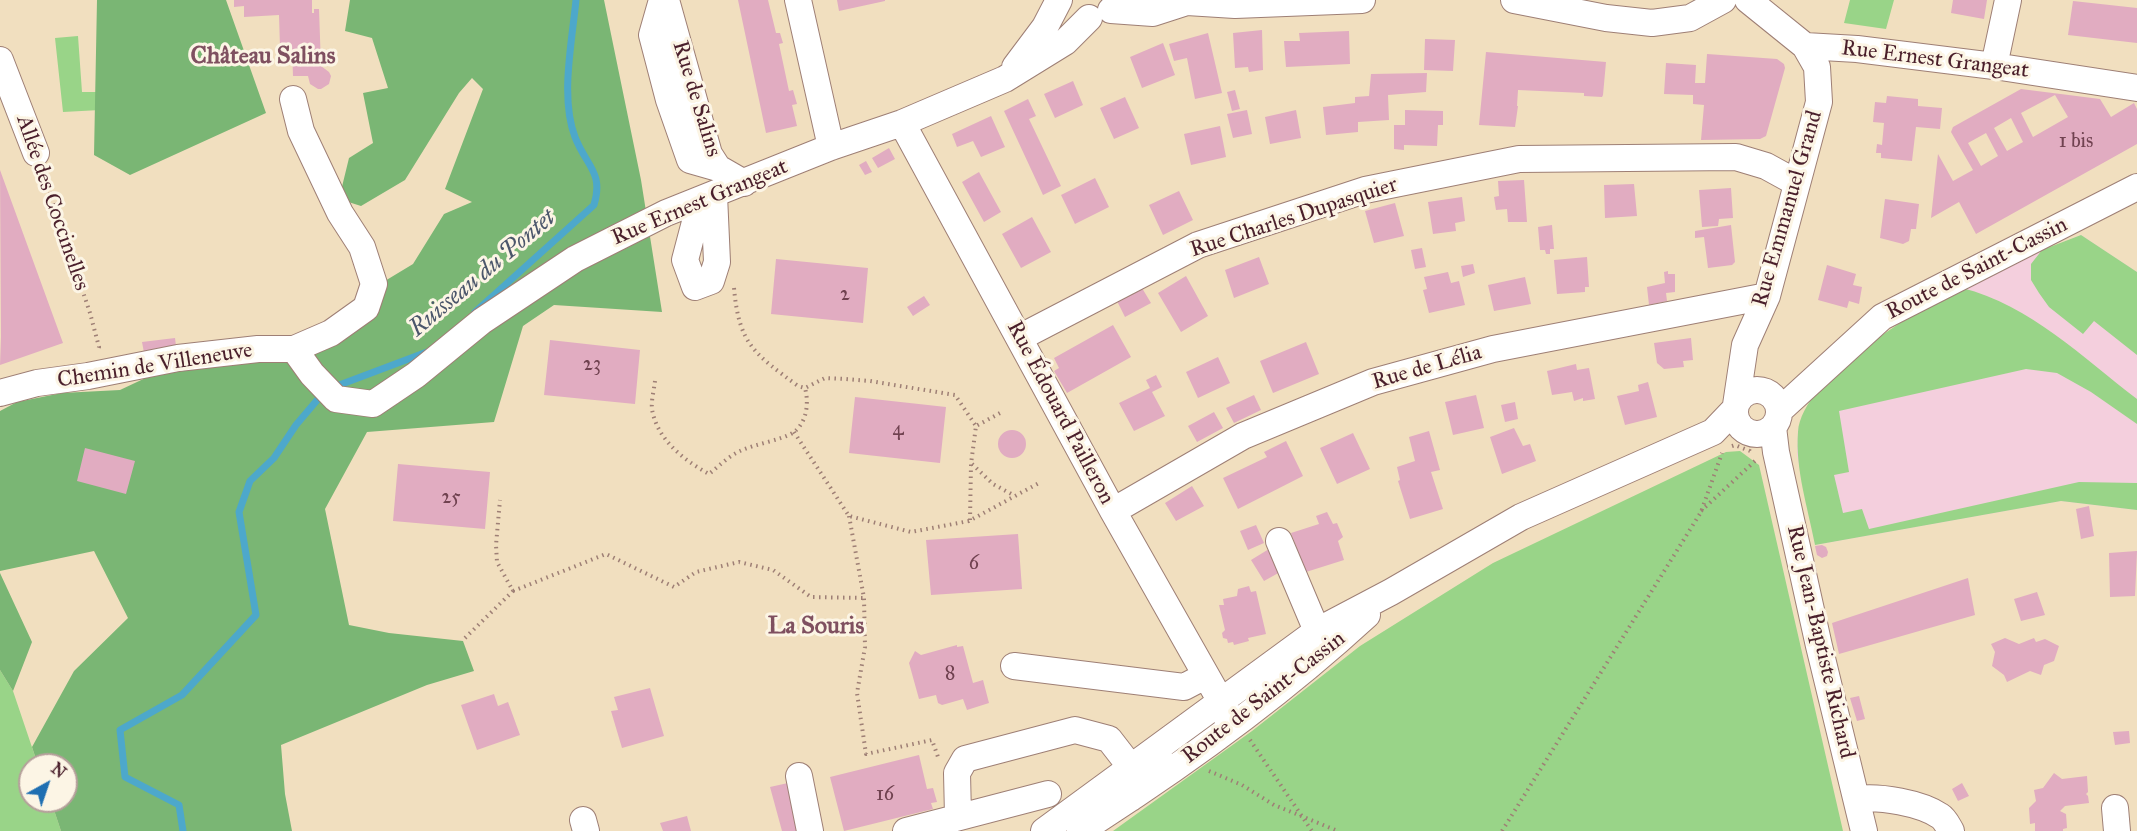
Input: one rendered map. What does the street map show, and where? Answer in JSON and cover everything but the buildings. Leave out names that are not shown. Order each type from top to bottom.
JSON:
[{"type":"street","name":"Rue de Salins","points":[[664,0],[709,154],[718,168],[744,183]]},
{"type":"street","points":[[798,0],[831,147]]},
{"type":"street","points":[[1060,0],[1072,13],[1106,9],[1153,13],[1185,1],[1235,5],[1362,0]]},
{"type":"street","name":"Rue Ernest Grangeat","points":[[1005,79],[1045,27],[1060,0]]},
{"type":"street","points":[[1514,0],[1606,18],[1652,22],[1690,18],[1723,0]]},
{"type":"street","points":[[1748,0],[1805,46]]},
{"type":"street","points":[[1994,66],[2008,0]]},
{"type":"street","name":"Rue Ernest Grangeat","points":[[294,349],[325,388],[373,404],[416,375],[483,321],[575,259],[666,213],[831,147],[902,123],[1005,79],[1065,42],[1106,9]]},
{"type":"street","name":"Rue Ernest Grangeat","points":[[1805,46],[1994,66],[2137,88]]},
{"type":"street","name":"Rue Emmanuel Grand","points":[[1748,420],[1745,345],[1767,296],[1819,102],[1817,67],[1805,46]]},
{"type":"street","name":"Allée des Coccinelles","points":[[0,60],[36,153]]},
{"type":"street","points":[[293,99],[301,131],[340,213],[362,248],[374,284],[366,308],[331,333],[294,349]]},
{"type":"street","name":"Rue Édouard Pailleron","points":[[902,123],[1113,511],[1221,703]]},
{"type":"street","name":"Rue Charles Dupasquier","points":[[1019,338],[1198,245],[1365,190],[1519,159],[1736,157],[1766,166],[1797,183]]},
{"type":"street","name":"Route de Saint-Cassin","points":[[1080,831],[1221,703],[1325,640],[1391,592],[1521,517],[1748,420],[1800,391],[1882,316],[2137,187]]},
{"type":"street","points":[[714,195],[717,262],[711,281],[695,287],[685,260],[695,222],[714,195]]},
{"type":"street","name":"Rue de Lélia","points":[[1113,511],[1243,436],[1373,382],[1493,349],[1767,296]]},
{"type":"street","name":"Chemin de Villeneuve","points":[[0,393],[178,358],[258,349],[294,349]]},
{"type":"street","name":"Rue Jean-Baptiste Richard","points":[[1748,420],[1819,645],[1864,831]]},
{"type":"street","points":[[1279,541],[1325,640]]},
{"type":"street","name":"Route de Saint-Cassin","points":[[1044,831],[1134,781],[1191,756],[1325,640]]},
{"type":"street","points":[[1014,666],[1184,687],[1205,676]]},
{"type":"street","points":[[958,816],[957,773],[965,759],[1075,730],[1108,739],[1134,781]]},
{"type":"street","points":[[799,776],[810,831]]},
{"type":"street","points":[[906,831],[1048,794]]},
{"type":"street","points":[[1857,799],[1876,798],[1914,805],[1942,816],[1951,831]]},
{"type":"path","name":"Allée des Coccinelles","points":[[36,153],[90,313],[99,347],[88,376]]},
{"type":"path","points":[[717,257],[734,279],[735,304],[741,332],[759,357],[798,386],[805,388],[825,378],[846,379],[955,395],[976,426],[971,464],[969,521]]},
{"type":"path","points":[[655,381],[651,408],[665,439],[687,462],[709,474],[736,453],[794,432],[804,419],[808,400],[805,388]]},
{"type":"path","points":[[976,426],[1002,412]]},
{"type":"path","points":[[1701,512],[1756,460],[1749,452],[1735,445],[1748,420]]},
{"type":"path","points":[[1502,831],[1701,512],[1723,449],[1748,420]]},
{"type":"path","points":[[794,432],[849,516],[864,598],[865,647],[857,693],[866,754],[932,740],[944,776],[957,773]]},
{"type":"path","points":[[971,464],[993,484],[1016,496]]},
{"type":"path","points":[[849,516],[911,532],[969,521],[1040,483]]},
{"type":"path","points":[[500,500],[495,545],[498,562],[513,591]]},
{"type":"path","points":[[465,638],[513,591],[606,554],[674,587],[696,572],[739,562],[773,570],[811,597],[864,598]]},
{"type":"path","points":[[1245,732],[1312,831]]},
{"type":"path","points":[[1191,756],[1200,766],[1215,775],[1242,784],[1274,805],[1338,831]]},
{"type":"shaded area","points":[[2081,235],[2137,272],[2137,510],[2061,501],[1815,545],[1797,455],[1798,429],[1808,405],[1931,303],[2019,260]]},
{"type":"green space","points":[[97,0],[226,0],[266,113],[130,175],[94,155]]},
{"type":"green space","points":[[350,0],[604,0],[641,180],[662,312],[554,305],[523,326],[494,422],[367,432],[325,509],[349,625],[389,633],[463,641],[474,671],[427,685],[281,745],[285,794],[292,831],[61,831],[55,813],[78,813],[78,753],[34,753],[32,747],[74,671],[128,618],[94,551],[0,571],[0,411],[17,402],[62,393],[120,390],[154,374],[281,357],[327,320],[347,312],[365,293],[413,264],[444,214],[472,202],[445,189],[483,89],[472,78],[459,93],[405,180],[361,206],[339,199],[349,158],[373,143],[363,93],[388,88],[372,38],[345,31]]},
{"type":"green space","points":[[1850,0],[1894,0],[1886,29],[1844,23]]},
{"type":"green space","points":[[78,36],[82,92],[100,92],[100,110],[63,112],[55,38]]},
{"type":"green space","points":[[2081,235],[2137,272],[2137,355],[2094,321],[2083,334],[2049,307],[2031,280],[2031,264],[2042,250]]},
{"type":"green space","points":[[1962,288],[2010,307],[2055,334],[2076,350],[2137,399],[2137,424],[2091,392],[2057,373],[2026,369],[1839,411],[1849,472],[1834,475],[1843,513],[1862,509],[1869,529],[2079,482],[2137,483],[2137,510],[2061,501],[1815,545],[1798,460],[1798,432],[1805,411],[1819,389],[1865,348],[1918,312]]},
{"type":"green space","points":[[1740,451],[1759,465],[1843,831],[1113,831],[1252,731],[1360,646],[1493,563],[1726,452]]},
{"type":"green space","points":[[0,573],[32,642],[13,691],[0,670]]},
{"type":"green space","points":[[0,670],[13,691],[34,753],[18,753],[18,813],[55,813],[61,831],[0,831]]},
{"type":"waterway","name":"Ruisseau du Pontet","points":[[475,312],[594,205],[597,194],[595,177],[575,137],[568,105],[568,70],[576,0]]},
{"type":"waterway","name":"Ruisseau du Pontet","points":[[334,387],[427,352]]},
{"type":"waterway","name":"Ruisseau du Pontet","points":[[183,831],[179,805],[125,777],[120,730],[182,695],[256,615],[239,512],[250,481],[274,458],[296,425],[324,392]]},
{"type":"district","name":"Château Salins","points":[[263,57]]},
{"type":"district","name":"La Souris","points":[[816,627]]}]
